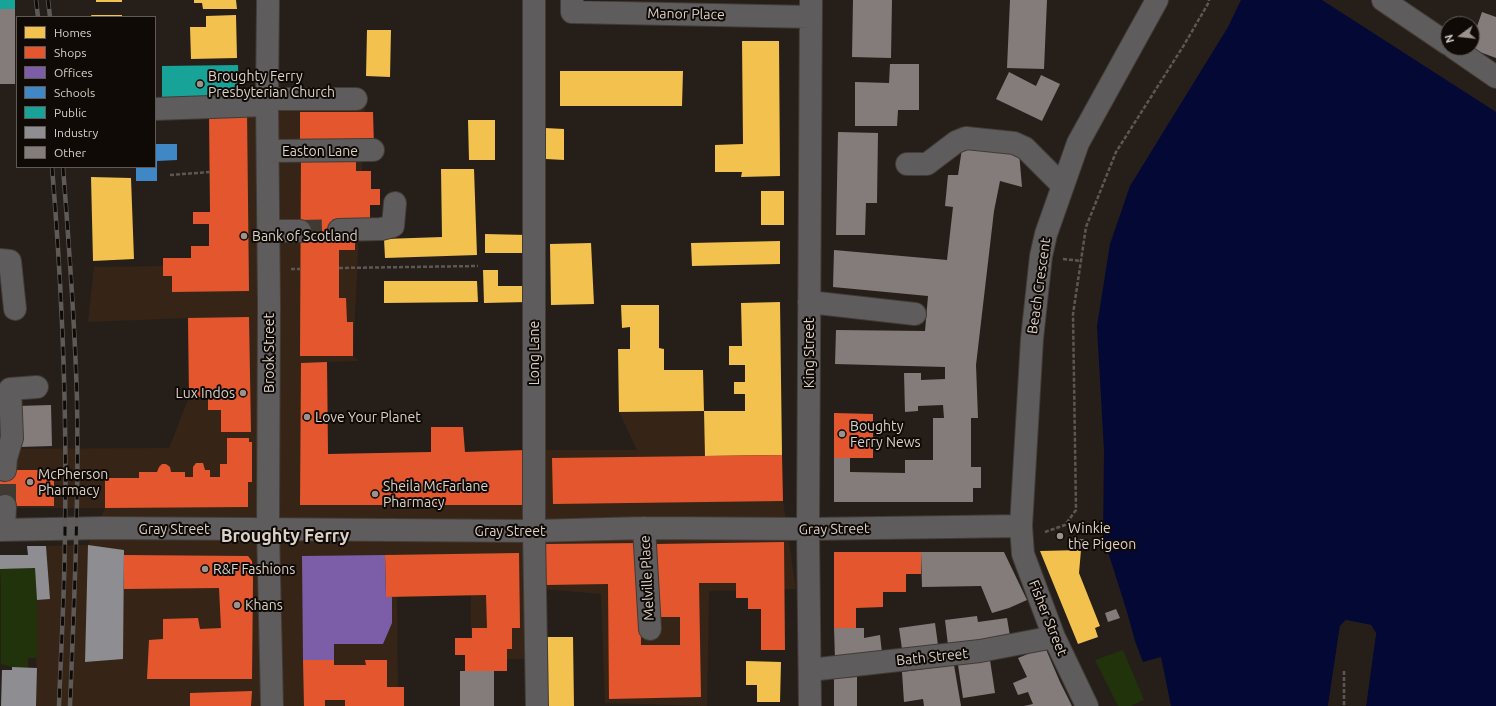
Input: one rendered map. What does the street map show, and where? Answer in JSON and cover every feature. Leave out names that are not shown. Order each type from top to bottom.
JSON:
[{"type":"street","name":"Brook Street","points":[[268,0],[268,529],[272,706]]},
{"type":"street","name":"Long Lane","points":[[534,0],[534,531],[537,706]]},
{"type":"street","name":"Manor Place","points":[[572,0],[572,12],[811,9]]},
{"type":"street","name":"Beach Crescent","points":[[1021,526],[1032,339],[1041,256],[1046,234],[1078,143],[1157,0]]},
{"type":"street","points":[[1383,0],[1440,39]]},
{"type":"street","name":"King Street","points":[[810,706],[808,529],[811,9]]},
{"type":"street","points":[[1466,56],[1496,77]]},
{"type":"street","points":[[156,109],[267,102],[356,99]]},
{"type":"street","points":[[907,164],[927,164],[956,142],[966,138],[1014,143],[1025,148],[1063,186]]},
{"type":"street","name":"Easton Lane","points":[[268,151],[373,150]]},
{"type":"street","points":[[339,230],[382,229],[393,226],[395,203]]},
{"type":"street","points":[[268,231],[300,231]]},
{"type":"street","points":[[0,260],[10,261],[15,309]]},
{"type":"street","points":[[809,302],[915,314]]},
{"type":"street","points":[[5,470],[6,458],[12,438],[10,389],[37,387]]},
{"type":"street","points":[[2,530],[5,506]]},
{"type":"street","name":"Gray Street","points":[[2,530],[71,528],[534,531],[644,528],[808,529],[1021,526]]},
{"type":"street","name":"Fisher Street","points":[[1021,526],[1023,554],[1054,637],[1087,706]]},
{"type":"street","name":"Melville Place","points":[[644,528],[650,629]]},
{"type":"street","name":"Bath Street","points":[[810,670],[980,651],[1054,637]]},
{"type":"path","points":[[1040,537],[1044,532],[1065,525],[1076,510],[1073,314],[1086,227],[1116,152],[1184,45],[1209,0]]},
{"type":"path","points":[[170,175],[210,172]]},
{"type":"path","points":[[339,268],[478,266]]},
{"type":"path","points":[[1344,671],[1344,706]]},
{"type":"shaded area","points":[[1241,0],[1322,0],[1496,112],[1496,706],[1366,706],[1376,633],[1371,625],[1346,620],[1340,626],[1328,706],[1171,706],[1161,657],[1143,662],[1135,641],[1103,536],[1104,451],[1097,326],[1110,244],[1130,186],[1228,27]]},
{"type":"shaded area","points":[[365,107],[353,356],[359,361],[327,362],[328,454],[527,450],[637,450],[619,412],[618,371],[703,370],[704,411],[781,411],[783,501],[796,589],[709,591],[707,706],[605,703],[601,594],[542,589],[527,659],[471,659],[471,592],[397,594],[398,706],[36,706],[37,600],[50,599],[46,546],[88,545],[105,508],[0,508],[0,449],[169,448],[189,397],[188,318],[88,322],[94,267],[163,266],[163,258],[191,258],[191,246],[209,246],[209,224],[193,224],[193,212],[210,212],[209,111]]},
{"type":"green space","points":[[35,568],[37,600],[37,658],[28,658],[28,667],[12,667],[1,664],[0,569]]},
{"type":"green space","points":[[1123,650],[1144,700],[1131,706],[1118,706],[1095,660]]},
{"type":"pier","points":[[1346,620],[1371,625],[1376,633],[1366,706],[1364,706],[1374,634],[1370,627],[1346,623],[1342,627],[1330,706],[1328,706],[1340,626]]},
{"type":"building: Homes","points":[[96,0],[122,0],[122,2],[96,2]]},
{"type":"building: Homes","points":[[194,0],[236,0],[237,9],[203,9],[202,3],[194,3]]},
{"type":"building: Homes","points":[[91,15],[122,15],[122,16]]},
{"type":"building: Homes","points":[[236,15],[237,58],[191,59],[190,27],[206,27],[206,16]]},
{"type":"building: Homes","points":[[367,30],[391,30],[390,77],[366,76]]},
{"type":"building: Homes","points":[[742,41],[779,41],[780,176],[741,177],[742,172],[715,172],[715,145],[743,144]]},
{"type":"building: Homes","points":[[560,71],[683,71],[682,106],[560,106]]},
{"type":"building: Homes","points":[[468,120],[495,120],[495,160],[469,160]]},
{"type":"building: Homes","points":[[545,128],[564,129],[564,160],[546,159]]},
{"type":"building: Homes","points":[[441,169],[474,169],[477,255],[385,258],[384,239],[442,237]]},
{"type":"building: Homes","points":[[91,177],[131,178],[134,259],[93,261]]},
{"type":"building: Homes","points":[[761,191],[784,191],[784,225],[761,225]]},
{"type":"building: Homes","points":[[485,234],[527,235],[527,253],[485,253]]},
{"type":"building: Homes","points":[[780,241],[780,264],[692,266],[691,243]]},
{"type":"building: Homes","points":[[591,243],[594,304],[551,305],[550,244]]},
{"type":"building: Homes","points":[[483,270],[498,270],[498,286],[527,286],[527,302],[484,303]]},
{"type":"building: Homes","points":[[384,281],[477,281],[478,302],[384,303]]},
{"type":"building: Homes","points":[[780,302],[782,455],[705,456],[704,411],[745,411],[745,394],[734,394],[734,382],[745,382],[745,365],[729,365],[729,346],[742,346],[741,303]]},
{"type":"building: Homes","points":[[621,305],[659,305],[659,348],[664,349],[664,370],[703,370],[704,411],[619,412],[618,349],[630,349],[630,327],[622,328]]},
{"type":"building: Homes","points":[[1081,550],[1079,573],[1100,626],[1095,628],[1098,637],[1078,644],[1040,551]]},
{"type":"building: Homes","points":[[547,637],[573,637],[574,706],[548,706]]},
{"type":"building: Homes","points":[[746,661],[781,662],[780,702],[757,702],[757,685],[746,685]]},
{"type":"building: Shops","points":[[209,111],[247,111],[249,291],[172,292],[172,276],[163,276],[163,258],[191,258],[191,246],[209,246],[209,224],[193,224],[193,212],[210,212]]},
{"type":"building: Shops","points":[[300,112],[373,112],[374,147],[300,147]]},
{"type":"building: Shops","points":[[301,153],[356,153],[356,171],[371,171],[371,189],[380,189],[380,205],[370,205],[370,224],[355,236],[355,250],[339,250],[339,298],[346,298],[347,322],[353,322],[353,356],[300,356]]},
{"type":"building: Shops","points":[[249,317],[251,432],[221,432],[221,410],[208,410],[208,397],[189,397],[188,318]]},
{"type":"building: Shops","points":[[327,362],[328,454],[431,452],[431,427],[463,427],[465,452],[527,450],[528,505],[300,505],[301,363]]},
{"type":"building: Shops","points":[[834,413],[873,414],[873,458],[834,458]]},
{"type":"building: Shops","points":[[227,438],[249,438],[249,442],[252,442],[252,482],[248,482],[248,507],[105,508],[105,478],[139,478],[139,472],[157,472],[162,464],[166,464],[170,467],[171,472],[185,472],[185,477],[193,477],[193,467],[196,463],[203,463],[205,470],[210,470],[210,477],[220,477],[220,464],[227,464]]},
{"type":"building: Shops","points":[[782,455],[783,501],[553,504],[552,458]]},
{"type":"building: Shops","points":[[0,470],[54,470],[54,506],[0,506]]},
{"type":"building: Shops","points":[[784,542],[785,650],[761,650],[761,609],[748,609],[748,598],[736,598],[736,583],[699,583],[701,697],[609,699],[608,584],[546,585],[545,544],[640,543],[641,645],[680,645],[680,617],[656,617],[655,544]]},
{"type":"building: Shops","points":[[834,552],[921,552],[921,574],[906,574],[906,592],[883,592],[883,607],[856,608],[856,628],[834,628]]},
{"type":"building: Shops","points":[[519,553],[520,628],[512,628],[512,649],[507,649],[507,671],[465,671],[465,655],[455,655],[455,638],[472,638],[472,628],[487,628],[486,595],[386,597],[385,555]]},
{"type":"building: Shops","points":[[124,555],[248,556],[252,561],[253,580],[252,679],[147,679],[149,640],[163,639],[163,619],[198,618],[200,629],[221,628],[219,588],[124,589]]},
{"type":"building: Shops","points":[[303,660],[334,660],[334,665],[366,665],[365,660],[387,660],[387,687],[404,687],[404,706],[345,706],[345,700],[325,700],[325,706],[304,706]]},
{"type":"building: Shops","points":[[252,691],[251,706],[190,706],[190,693]]},
{"type":"building: Offices","points":[[385,555],[386,597],[392,597],[392,623],[383,644],[334,644],[334,660],[303,660],[302,556]]},
{"type":"building: Schools","points":[[156,144],[177,144],[177,160],[157,161],[157,181],[136,181],[136,168],[156,168]]},
{"type":"building: Public","points":[[0,0],[15,0],[15,9],[0,9]]},
{"type":"building: Public","name":"Broughty Ferry Presbyterian Church","points":[[238,65],[239,102],[162,104],[162,66]]},
{"type":"building: Industry","points":[[88,545],[124,550],[123,659],[85,662]]},
{"type":"building: Industry","points":[[27,546],[46,546],[50,599],[37,600],[35,568],[0,569],[0,555],[28,555]]},
{"type":"building: Industry","points":[[12,667],[37,668],[36,706],[1,706],[2,670],[12,670]]},
{"type":"building: Other","points":[[853,0],[892,0],[891,58],[852,57]]},
{"type":"building: Other","points":[[1010,0],[1047,0],[1044,69],[1007,68]]},
{"type":"building: Other","points":[[0,9],[15,9],[15,84],[0,84]]},
{"type":"building: Other","points":[[1482,12],[1496,17],[1496,58],[1480,52],[1480,18]]},
{"type":"building: Other","points":[[890,64],[919,64],[919,110],[898,110],[897,126],[855,126],[855,82],[889,83]]},
{"type":"building: Other","points":[[1009,72],[1036,86],[1041,75],[1060,84],[1042,121],[996,99]]},
{"type":"building: Other","points":[[838,132],[878,133],[877,203],[866,203],[865,235],[836,235]]},
{"type":"building: Other","points":[[963,142],[1019,152],[1022,187],[1000,181],[994,211],[976,365],[978,418],[971,418],[971,467],[981,467],[981,488],[973,488],[973,502],[834,502],[834,458],[850,458],[850,472],[905,473],[905,460],[933,460],[933,418],[944,418],[943,405],[918,406],[918,411],[905,412],[904,373],[921,373],[921,380],[945,379],[945,367],[835,364],[836,330],[925,331],[928,296],[833,287],[834,250],[947,260],[953,207],[945,206],[948,175],[958,175]]},
{"type":"building: Other","points":[[51,405],[52,446],[19,447],[17,406]]},
{"type":"building: Other","points":[[1076,539],[1086,539],[1086,547],[1076,547]]},
{"type":"building: Other","points":[[921,552],[1004,552],[1027,600],[1009,608],[992,613],[981,586],[922,587]]},
{"type":"building: Other","points":[[1116,609],[1120,618],[1108,622],[1105,613]]},
{"type":"building: Other","points":[[977,616],[978,622],[1007,618],[1010,636],[948,645],[945,620]]},
{"type":"building: Other","points":[[935,623],[938,645],[902,649],[899,628]]},
{"type":"building: Other","points":[[834,628],[864,628],[864,638],[880,635],[882,653],[835,659]]},
{"type":"building: Other","points":[[1045,647],[1072,706],[1024,706],[1033,704],[1028,692],[1018,695],[1013,683],[1027,677],[1018,658]]},
{"type":"building: Other","points":[[990,660],[995,693],[963,698],[958,665]]},
{"type":"building: Other","points":[[954,665],[961,706],[924,706],[923,699],[904,702],[902,672]]},
{"type":"building: Other","points":[[460,671],[494,671],[494,706],[460,706]]},
{"type":"building: Other","points":[[857,677],[857,706],[834,706],[834,678]]},
{"type":"tunnel","points":[[300,231],[339,230]]},
{"type":"tunnel","points":[[5,470],[5,506]]},
{"type":"railway","points":[[36,0],[38,16]]},
{"type":"railway","points":[[48,0],[50,16]]},
{"type":"railway","points":[[52,168],[59,257],[65,437],[64,572],[59,706]]},
{"type":"railway","points":[[63,168],[70,254],[77,400],[77,515],[70,706]]},
{"type":"place","name":"Broughty Ferry Presbyterian Church","points":[[200,84]]},
{"type":"place","name":"Bank of Scotland","points":[[244,236]]},
{"type":"place","name":"Lux Indos","points":[[243,393]]},
{"type":"place","name":"Love Your Planet","points":[[307,417]]},
{"type":"place","name":"Boughty Ferry News","points":[[842,434]]},
{"type":"place","name":"McPherson Pharmacy","points":[[30,482]]},
{"type":"place","name":"Sheila McFarlane Pharmacy","points":[[375,494]]},
{"type":"place","name":"Winkie the Pigeon","points":[[1060,536]]},
{"type":"place","name":"R&F Fashions","points":[[205,569]]},
{"type":"place","name":"Khans","points":[[237,605]]},
{"type":"district","name":"Broughty Ferry","points":[[285,536]]}]
